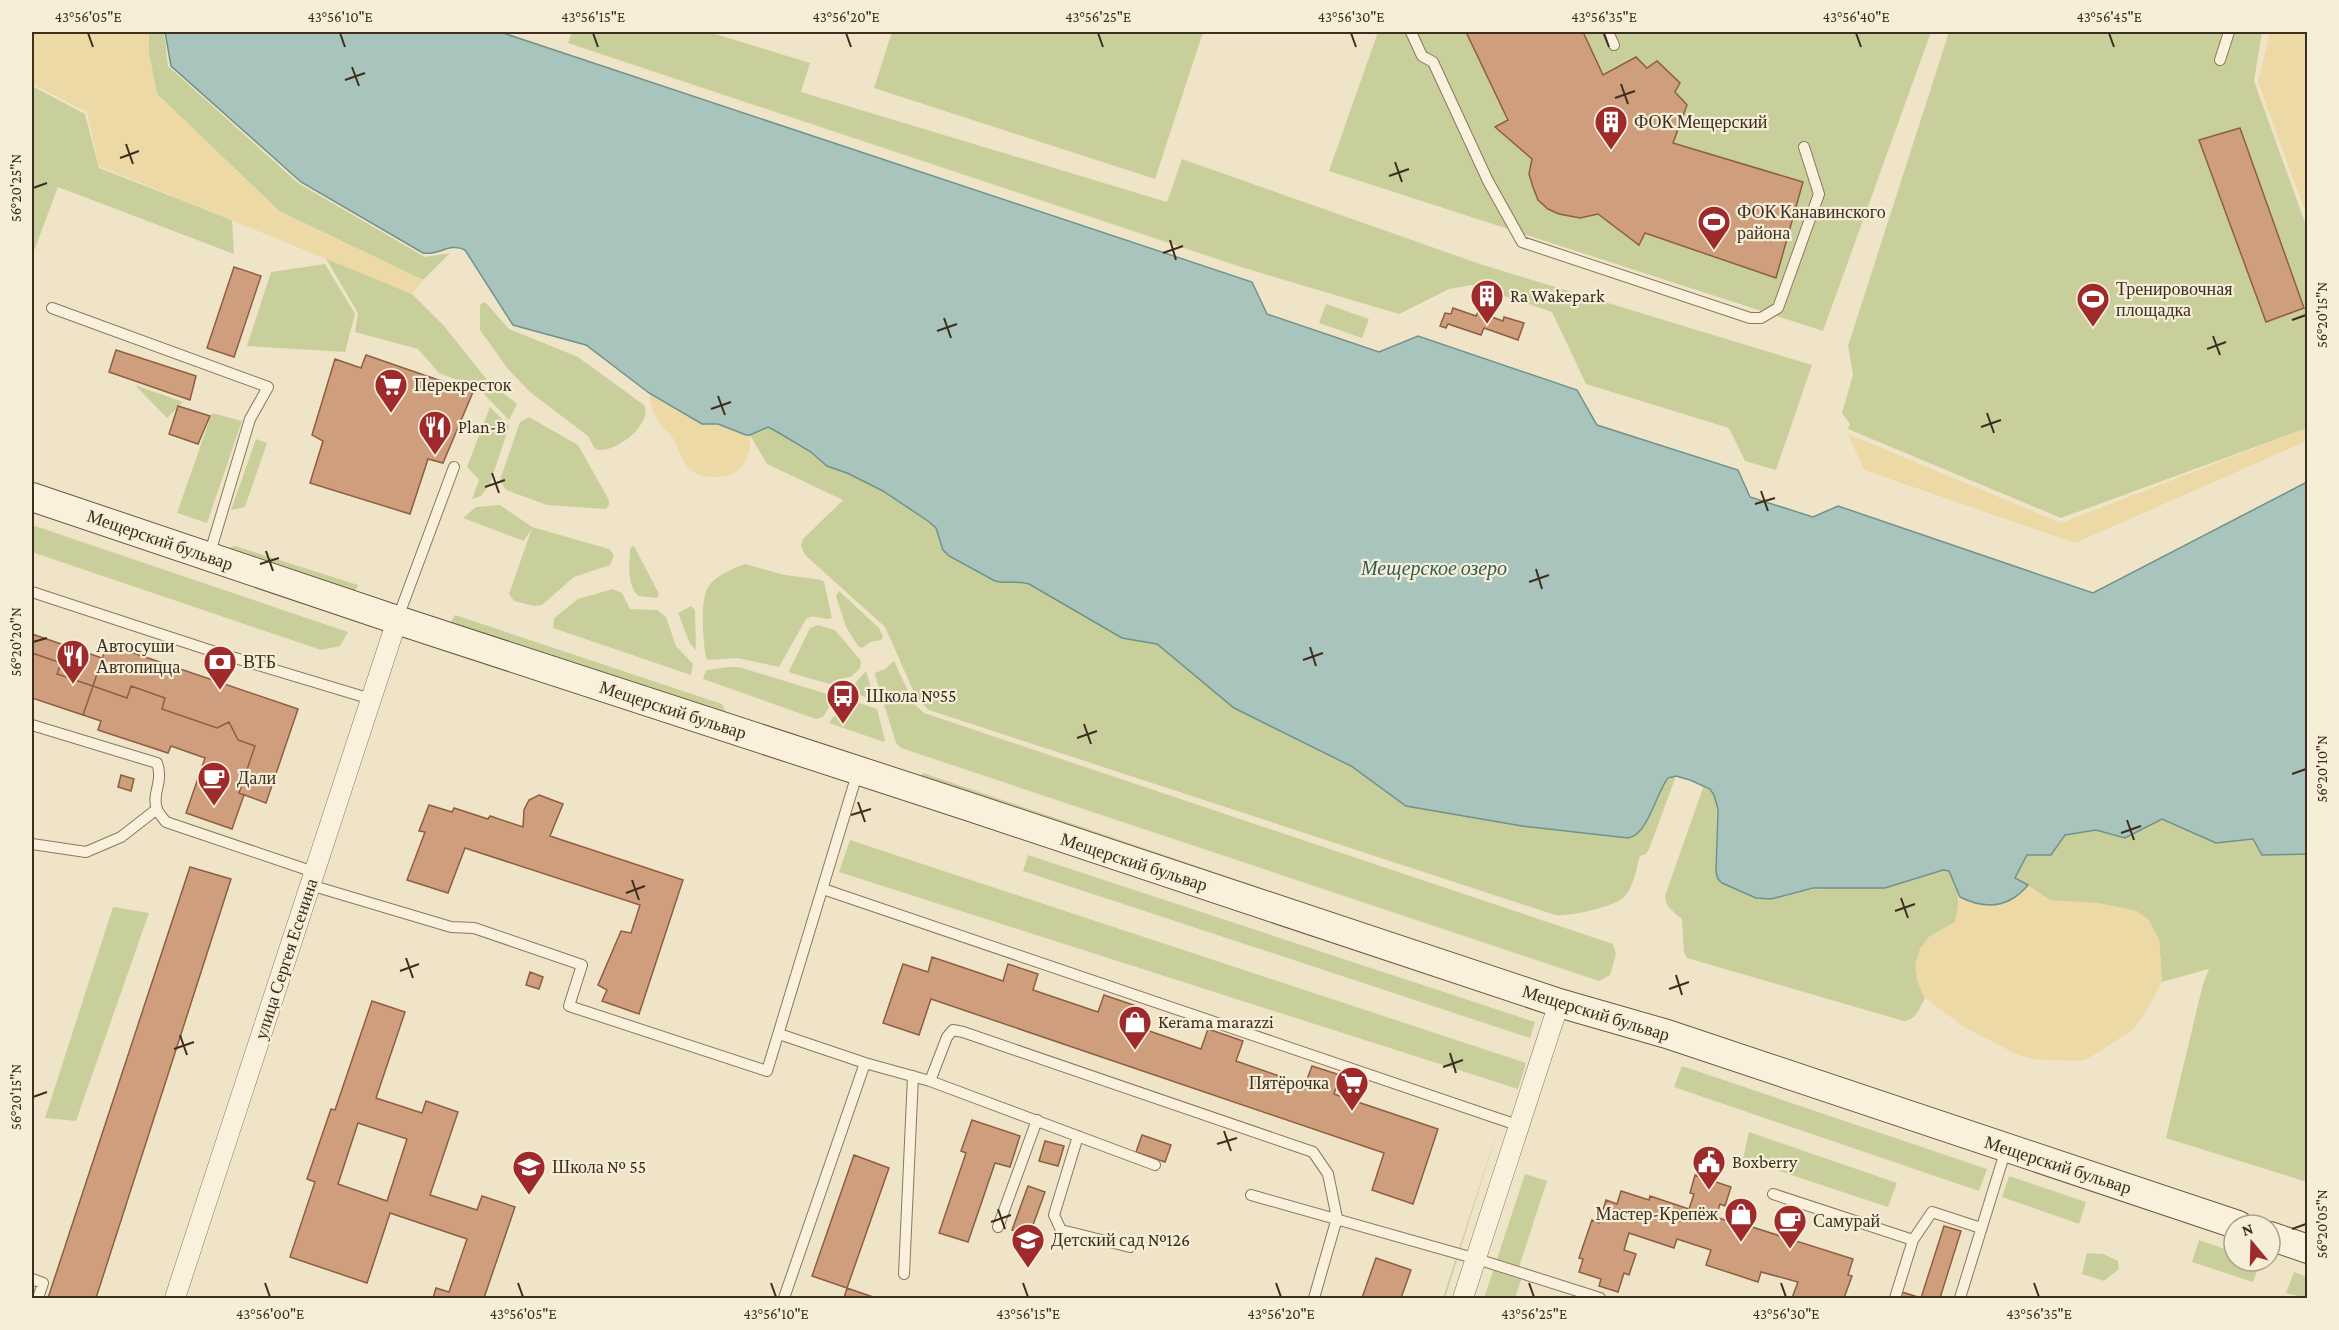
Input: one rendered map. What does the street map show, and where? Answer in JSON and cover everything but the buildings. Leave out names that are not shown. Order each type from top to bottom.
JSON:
[{"type":"main road","name":"Мещерский бульвар","points":[[32,497],[397,620],[1559,1003],[1667,1035],[2222,1220]]},
{"type":"main road","points":[[2282,1240],[2307,1249]]},
{"type":"street","name":"улица Сергея Есенина","points":[[175,1299],[397,620]]},
{"type":"street","points":[[1463,1299],[1559,1003]]},
{"type":"lane","points":[[1411,32],[1422,56],[1432,62],[1488,181],[1521,242],[1750,318],[1761,318],[1778,308],[1819,194],[1804,147]]},
{"type":"lane","points":[[1608,32],[1614,45]]},
{"type":"lane","points":[[2220,60],[2229,32]]},
{"type":"lane","points":[[52,308],[268,387],[250,419],[209,556]]},
{"type":"lane","points":[[397,620],[454,467]]},
{"type":"lane","points":[[32,592],[212,651],[371,699]]},
{"type":"lane","points":[[32,725],[157,763],[161,773],[155,798],[157,809],[166,822],[312,879],[451,927],[474,927],[582,965],[569,1006],[767,1071],[858,771]]},
{"type":"lane","points":[[32,844],[86,852],[121,837],[157,809]]},
{"type":"lane","points":[[823,889],[1520,1126]]},
{"type":"lane","points":[[930,1081],[947,1037],[953,1030],[1313,1152],[1328,1174],[1337,1218],[1314,1299]]},
{"type":"lane","points":[[779,1034],[865,1063],[930,1081],[1155,1166]]},
{"type":"lane","points":[[784,1299],[865,1063]]},
{"type":"lane","points":[[904,1274],[913,1076]]},
{"type":"lane","points":[[998,1227],[1036,1120]]},
{"type":"lane","points":[[1078,1136],[1054,1215],[1056,1223],[1061,1230],[1130,1247]]},
{"type":"lane","points":[[1960,1299],[2006,1148]]},
{"type":"lane","points":[[1251,1194],[1477,1258],[1600,1299]]},
{"type":"lane","points":[[1773,1194],[1912,1240]]},
{"type":"lane","points":[[1895,1299],[1912,1240],[1932,1212],[1982,1228]]},
{"type":"lane","points":[[32,1279],[44,1283],[38,1299]]},
{"type":"green space","points":[[149,32],[164,32],[168,66],[298,183],[425,257],[450,253],[423,280],[279,211],[157,94],[149,54]]},
{"type":"green space","points":[[572,32],[709,32],[810,63],[801,92],[1167,202],[1182,159],[1480,264],[1812,365],[1776,470],[1745,461],[1729,428],[1586,384],[1552,312],[1472,285],[1449,289],[1399,314],[1241,267],[568,43]]},
{"type":"green space","points":[[892,32],[1203,32],[1155,179],[874,88]]},
{"type":"green space","name":"ФОК Канавинского района","points":[[1378,32],[1931,32],[1823,331],[1329,171]]},
{"type":"green space","name":"Тренировочная площадка","points":[[1949,32],[2262,32],[2254,81],[2307,228],[2307,428],[2061,518],[1848,429],[1850,424],[1842,413],[1853,375],[1848,346]]},
{"type":"green space","points":[[32,86],[85,114],[99,168],[232,220],[234,254],[58,187],[32,256]]},
{"type":"green space","points":[[325,257],[412,294],[444,326],[488,381],[517,404],[509,420],[478,388],[439,373],[418,349],[355,332],[358,313]]},
{"type":"green space","points":[[325,264],[355,314],[345,352],[247,346],[271,272]]},
{"type":"green space","points":[[483,302],[509,329],[578,357],[644,405],[646,412],[638,429],[612,448],[595,449],[588,436],[530,392],[508,369],[480,330],[480,305]]},
{"type":"green space","points":[[1326,304],[1369,319],[1362,338],[1319,323]]},
{"type":"green space","points":[[135,385],[183,402],[167,418]]},
{"type":"green space","points":[[490,407],[509,426],[490,484],[481,496],[472,499],[479,480],[467,467]]},
{"type":"green space","points":[[212,413],[242,421],[207,523],[177,513]]},
{"type":"green space","points":[[529,417],[578,445],[609,500],[606,509],[547,505],[506,490],[500,480],[520,422]]},
{"type":"green space","points":[[768,427],[811,452],[827,466],[883,491],[928,521],[936,528],[943,550],[1012,582],[1020,581],[1029,584],[1122,638],[1157,644],[1234,708],[1351,766],[1400,802],[1649,816],[1662,787],[1670,778],[1676,776],[1649,849],[1646,854],[1640,856],[1630,888],[1619,901],[1601,908],[1555,915],[929,710],[917,699],[885,627],[805,555],[801,546],[803,539],[843,500],[767,464],[750,435]]},
{"type":"green space","points":[[256,439],[267,443],[245,507],[231,510]]},
{"type":"green space","points":[[500,505],[532,527],[609,549],[614,555],[610,565],[574,577],[542,605],[534,606],[514,601],[509,594],[532,528],[524,541],[463,518],[476,507]]},
{"type":"green space","points":[[32,525],[348,632],[340,646],[321,650],[32,552]]},
{"type":"green space","points":[[235,546],[358,585],[355,592],[225,549]]},
{"type":"green space","points":[[634,546],[659,594],[657,598],[638,596],[634,591],[630,573],[630,548]]},
{"type":"green space","points":[[745,564],[785,575],[824,582],[832,618],[809,617],[806,619],[779,667],[738,658],[708,660],[706,658],[703,632],[705,593],[711,583],[720,576]]},
{"type":"green space","points":[[613,589],[622,593],[630,609],[657,610],[666,617],[676,646],[693,664],[691,675],[553,628],[554,618],[578,599]]},
{"type":"green space","points":[[839,591],[879,628],[883,637],[881,640],[870,642],[862,648],[858,646],[846,627],[836,596]]},
{"type":"green space","points":[[691,606],[695,610],[696,650],[690,644],[678,613]]},
{"type":"green space","points":[[455,615],[722,704],[729,718],[450,623]]},
{"type":"green space","points":[[818,625],[835,630],[861,661],[860,668],[851,677],[838,679],[830,684],[789,671],[810,628]]},
{"type":"green space","points":[[894,661],[914,704],[924,713],[1613,944],[1616,954],[1610,975],[1599,981],[901,748],[896,743],[875,675]]},
{"type":"green space","points":[[739,667],[827,694],[831,704],[823,717],[816,719],[703,679],[706,670]]},
{"type":"green space","points":[[866,671],[874,697],[872,699],[859,695],[855,683]]},
{"type":"green space","points":[[856,702],[877,709],[884,742],[829,723],[840,708],[849,708]]},
{"type":"green space","points":[[923,773],[1604,1004],[919,778]]},
{"type":"green space","points":[[1704,785],[1710,789],[1717,801],[1716,872],[1718,879],[1756,898],[1821,888],[1885,888],[1949,870],[1958,896],[1957,915],[1955,922],[1929,937],[1920,949],[1917,980],[1925,998],[1915,1016],[1904,1021],[1687,958],[1684,952],[1682,919],[1668,906],[1665,896]]},
{"type":"green space","points":[[2162,818],[2216,843],[2253,838],[2262,855],[2307,854],[2307,1182],[2166,1138],[2203,984],[2209,969],[2162,982],[2159,939],[2050,900],[2015,879],[2027,855],[2051,855],[2065,835],[2096,830],[2125,838]]},
{"type":"green space","points":[[850,840],[1526,1063],[1518,1089],[839,872]]},
{"type":"green space","points":[[1028,855],[1535,1022],[1530,1038],[1023,871]]},
{"type":"green space","points":[[113,907],[149,913],[76,1121],[45,1118]]},
{"type":"green space","points":[[1682,1066],[1987,1169],[1979,1191],[1674,1087]]},
{"type":"green space","points":[[1501,1120],[1445,1298],[1443,1298]]},
{"type":"green space","points":[[1749,1132],[1897,1183],[1888,1207],[1743,1159]]},
{"type":"green space","points":[[1525,1174],[1547,1181],[1519,1267],[1497,1259]]},
{"type":"green space","points":[[2009,1176],[2086,1202],[2079,1224],[2002,1197]]},
{"type":"green space","points":[[2199,1240],[2222,1248],[2222,1272],[2192,1262]]},
{"type":"green space","points":[[2087,1253],[2103,1254],[2118,1261],[2119,1269],[2104,1281],[2082,1274]]},
{"type":"green space","points":[[1495,1265],[1523,1274],[1515,1298],[1484,1298]]},
{"type":"green space","points":[[2294,1272],[2307,1277],[2307,1298],[2286,1293]]},
{"type":"green space","points":[[2226,1273],[2256,1273],[2253,1282]]},
{"type":"sand","points":[[32,32],[149,32],[149,54],[157,94],[278,211],[423,280],[412,294],[99,166],[87,112],[32,84]]},
{"type":"sand","points":[[2270,32],[2307,32],[2307,217],[2258,82]]},
{"type":"sand","points":[[649,393],[702,424],[718,424],[750,435],[749,452],[743,465],[738,470],[724,476],[703,476],[692,471],[672,437],[656,417]]},
{"type":"sand","points":[[2307,428],[2307,441],[2075,543],[1864,470],[1848,434],[2061,523]]},
{"type":"sand","points":[[2028,885],[2050,900],[2099,903],[2137,911],[2149,920],[2159,939],[2162,982],[2143,1017],[2131,1031],[2084,1060],[2032,1059],[2018,1055],[1964,1027],[1925,998],[1917,980],[1915,964],[1920,949],[1929,937],[1955,922],[1960,897],[1970,902],[2020,895]]},
{"type":"water","name":"Мещерское озеро","points":[[165,32],[500,32],[1252,282],[1267,314],[1379,352],[1418,336],[1577,390],[1597,425],[1738,470],[1750,497],[1813,517],[1838,506],[2093,593],[2307,482],[2307,854],[2262,855],[2253,839],[2216,843],[2162,819],[2125,838],[2096,830],[2065,835],[2051,855],[2027,855],[2015,878],[2028,885],[2013,898],[1997,904],[1979,904],[1960,897],[1949,871],[1943,870],[1885,888],[1813,888],[1771,899],[1756,898],[1718,879],[1716,872],[1718,809],[1714,795],[1710,789],[1676,776],[1668,778],[1646,822],[1635,835],[1628,838],[1522,826],[1406,806],[1351,766],[1234,708],[1157,644],[1122,638],[1029,584],[995,581],[949,556],[943,550],[936,528],[928,521],[883,491],[827,466],[811,452],[774,430],[768,427],[746,435],[718,424],[702,424],[649,393],[586,345],[513,325],[465,250],[449,248],[434,253],[423,253],[301,182],[171,66]]},
{"type":"place","name":"ФОК Мещерский","points":[[1611,151]]},
{"type":"place","name":"ФОК Канавинского района","points":[[1714,251]]},
{"type":"place","name":"Ra Wakepark","points":[[1487,325]]},
{"type":"place","name":"Тренировочная площадка","points":[[2093,328]]},
{"type":"place","name":"Перекресток","points":[[391,414]]},
{"type":"place","name":"Plan-B","points":[[435,456]]},
{"type":"place","name":"Автосуши Автопицца","points":[[73,685]]},
{"type":"place","name":"ВТБ","points":[[220,691]]},
{"type":"place","name":"Школа №55","points":[[843,725]]},
{"type":"place","name":"Дали","points":[[214,807]]},
{"type":"place","name":"Kerama marazzi","points":[[1135,1051]]},
{"type":"place","name":"Пятёрочка","points":[[1352,1112]]},
{"type":"place","name":"Boxberry","points":[[1709,1191]]},
{"type":"place","name":"Школа № 55","points":[[529,1196]]},
{"type":"place","name":"Мастер-Крепёж","points":[[1741,1243]]},
{"type":"place","name":"Самурай","points":[[1790,1250]]},
{"type":"place","name":"Детский сад №126","points":[[1028,1269]]}]
